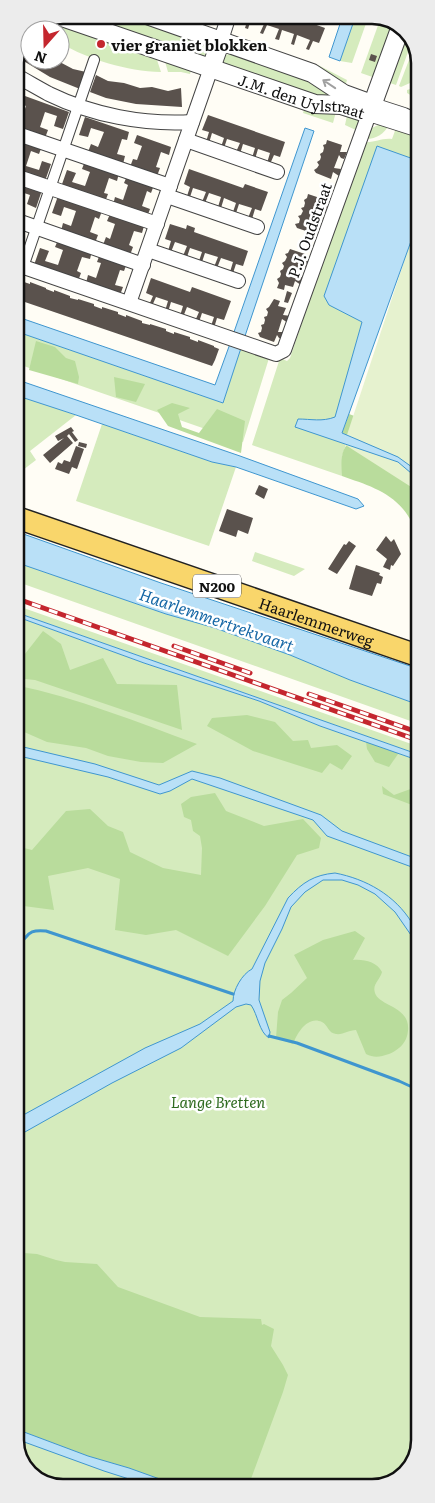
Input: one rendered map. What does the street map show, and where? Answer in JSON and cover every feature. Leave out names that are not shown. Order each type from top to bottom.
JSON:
[{"type":"main road","name":"Haarlemmerweg","points":[[24,506],[411,638]]},
{"type":"main road","name":"Haarlemmerweg","points":[[24,520],[411,653]]},
{"type":"street","name":"J.M. den Uylstraat","points":[[82,24],[315,104],[371,109]]},
{"type":"street","name":"J.M. den Uylstraat","points":[[174,24],[312,73],[371,109]]},
{"type":"street","points":[[24,267],[130,304],[221,40],[224,24]]},
{"type":"street","points":[[371,109],[398,33]]},
{"type":"street","points":[[24,257],[41,229],[54,190],[63,149],[94,60]]},
{"type":"street","points":[[24,80],[50,94],[108,114],[146,121],[192,122]]},
{"type":"street","points":[[371,109],[404,115],[411,118]]},
{"type":"street","points":[[371,109],[411,126]]},
{"type":"street","name":"P.J. Oudstraat","points":[[130,304],[276,354],[284,350],[371,109]]},
{"type":"street","points":[[24,136],[63,149],[257,227]]},
{"type":"street","points":[[186,140],[277,172]]},
{"type":"street","points":[[24,179],[157,224]]},
{"type":"street","points":[[24,223],[143,265]]},
{"type":"street","points":[[148,250],[238,281]]},
{"type":"green space","points":[[96,24],[155,24],[203,41],[208,45],[204,58]]},
{"type":"green space","points":[[353,24],[366,24],[352,63],[340,61]]},
{"type":"green space","points":[[378,24],[394,30],[378,79],[361,73]]},
{"type":"green space","points":[[70,25],[110,39],[109,44],[157,60],[161,72],[109,64],[70,48]]},
{"type":"green space","points":[[405,42],[409,50],[396,85],[387,82],[396,56],[400,56]]},
{"type":"green space","points":[[235,52],[314,80],[341,97],[318,101],[224,67],[223,60],[226,55]]},
{"type":"green space","points":[[164,58],[192,67],[190,74],[168,72]]},
{"type":"green space","points":[[409,60],[411,61],[411,83],[401,87],[399,86]]},
{"type":"green space","points":[[318,65],[347,80],[344,90],[315,72]]},
{"type":"green space","points":[[411,89],[411,95],[407,93],[407,90]]},
{"type":"green space","points":[[305,106],[337,108],[333,123],[303,113]]},
{"type":"green space","points":[[348,111],[361,121],[358,131],[345,125]]},
{"type":"green space","points":[[382,123],[389,125],[382,134],[364,139],[368,130]]},
{"type":"green space","points":[[396,128],[411,133],[411,158],[377,147],[330,305],[362,322],[335,418],[321,421],[307,419],[346,444],[342,457],[342,476],[252,445],[280,358],[287,361],[290,358],[363,142],[392,139]]},
{"type":"green space","points":[[411,240],[411,487],[344,444]]},
{"type":"green space","points":[[24,334],[223,403],[242,345],[270,355],[243,442],[24,366]]},
{"type":"green space","points":[[36,341],[55,347],[66,358],[75,361],[79,377],[78,384],[29,370]]},
{"type":"green space","points":[[114,377],[145,384],[136,402],[116,397]]},
{"type":"green space","points":[[24,398],[76,415],[30,451],[36,460],[24,469]]},
{"type":"green space","points":[[172,403],[190,408],[178,414],[182,427],[199,433],[217,409],[245,421],[241,453],[168,426],[157,410]]},
{"type":"green space","points":[[349,414],[411,437],[411,521],[397,502],[390,497],[375,488],[342,476],[344,451],[353,438],[342,433]]},
{"type":"green space","points":[[102,424],[212,462],[236,467],[209,546],[76,501]]},
{"type":"green space","points":[[255,552],[305,569],[294,576],[252,561]]},
{"type":"green space","points":[[24,565],[166,614],[215,628],[411,702],[411,721],[24,584]]},
{"type":"green space","points":[[24,608],[411,744],[411,752],[24,615]]},
{"type":"green space","name":"Lange Bretten","points":[[24,619],[144,663],[259,701],[320,726],[411,758],[411,1448],[407,1458],[398,1470],[380,1479],[55,1479],[37,1470],[29,1460],[24,1448]]},
{"type":"green space","points":[[43,631],[61,644],[70,670],[103,658],[117,684],[177,685],[182,730],[35,680],[24,679],[24,655]]},
{"type":"green space","points":[[24,687],[130,719],[197,744],[163,763],[141,762],[108,756],[86,748],[47,742],[24,732]]},
{"type":"green space","points":[[247,715],[275,722],[293,741],[308,740],[311,748],[337,745],[352,756],[342,770],[330,763],[322,773],[253,751],[207,726],[212,718]]},
{"type":"green space","points":[[366,742],[398,754],[389,767],[375,762],[367,749]]},
{"type":"green space","points":[[382,786],[394,795],[411,789],[411,805],[383,794]]},
{"type":"green space","points":[[215,793],[226,811],[264,826],[303,819],[321,838],[319,848],[297,855],[265,906],[228,956],[176,930],[146,935],[115,930],[120,879],[88,868],[48,876],[54,910],[24,906],[24,848],[32,850],[66,811],[90,809],[108,826],[123,832],[130,852],[163,868],[201,875],[202,848],[200,836],[193,831],[191,820],[184,817],[181,804],[191,797]]},
{"type":"green space","points":[[355,931],[365,938],[353,960],[370,962],[382,972],[374,990],[378,998],[396,1009],[406,1019],[408,1026],[407,1036],[403,1044],[389,1054],[372,1056],[366,1054],[356,1030],[336,1034],[331,1032],[324,1023],[317,1020],[304,1026],[293,1044],[276,1038],[278,1012],[282,1000],[307,978],[294,955],[323,940]]},
{"type":"green space","points":[[24,1253],[37,1254],[65,1262],[97,1264],[118,1287],[200,1317],[261,1319],[262,1325],[264,1324],[274,1329],[271,1346],[288,1375],[251,1479],[160,1479],[88,1456],[24,1432]]},
{"type":"water","points":[[340,24],[353,24],[340,61],[329,57]]},
{"type":"water","points":[[305,128],[314,131],[245,336],[234,332]]},
{"type":"water","points":[[377,146],[411,158],[411,241],[342,433],[398,457],[411,466],[411,473],[398,462],[295,427],[298,419],[321,420],[335,417],[362,322],[329,305],[324,296]]},
{"type":"water","points":[[24,319],[215,385],[231,341],[242,345],[223,403],[24,334]]},
{"type":"water","points":[[24,382],[240,456],[358,499],[364,506],[356,509],[236,467],[212,462],[24,398]]},
{"type":"water","name":"Haarlemmertrekvaart","points":[[24,534],[161,583],[411,666],[411,702],[215,628],[166,614],[24,565]]},
{"type":"water","points":[[24,615],[411,752],[411,758],[320,726],[259,701],[144,663],[24,619]]},
{"type":"water","points":[[24,747],[95,764],[159,785],[192,771],[220,778],[321,815],[342,831],[411,857],[411,867],[327,836],[313,820],[192,779],[170,791],[160,794],[108,777],[24,757]]},
{"type":"water","points":[[335,873],[358,879],[379,890],[405,913],[411,922],[411,935],[395,912],[375,894],[358,885],[342,880],[323,880],[305,892],[291,907],[265,963],[260,981],[259,1000],[270,1032],[269,1038],[263,1032],[251,1005],[246,1004],[236,1007],[181,1048],[112,1083],[24,1132],[24,1115],[145,1048],[200,1024],[233,1001],[239,983],[248,971],[252,969],[288,898],[309,880]]},
{"type":"water","points":[[24,1432],[88,1456],[160,1479],[129,1479],[24,1442]]},
{"type":"building","points":[[264,24],[314,24],[325,28],[319,43],[313,41],[309,50],[306,49],[310,40],[297,35],[294,45],[291,44],[294,34],[282,30],[279,40],[275,39],[279,29],[267,25],[263,34],[260,33]]},
{"type":"building","points":[[371,54],[377,56],[375,62],[369,60]]},
{"type":"building","points":[[70,67],[86,72],[80,89],[50,77],[38,70],[70,70]]},
{"type":"building","points":[[96,75],[108,81],[140,88],[152,87],[168,91],[181,88],[182,107],[136,104],[106,98],[90,92]]},
{"type":"building","points":[[25,96],[69,112],[63,129],[54,126],[57,116],[45,112],[40,127],[48,130],[45,138],[24,130],[24,112],[26,106],[24,105]]},
{"type":"building","points":[[208,115],[285,142],[280,157],[274,155],[270,164],[267,163],[270,153],[258,149],[255,159],[252,158],[255,148],[243,144],[240,154],[236,152],[240,143],[227,139],[224,148],[221,147],[224,138],[212,133],[209,143],[206,142],[209,132],[202,130]]},
{"type":"building","points":[[85,117],[129,132],[127,140],[122,139],[117,154],[125,156],[123,164],[88,152],[91,144],[98,147],[104,132],[91,128],[88,137],[79,135]]},
{"type":"building","points":[[137,135],[171,147],[169,155],[161,152],[156,167],[160,168],[157,176],[130,167],[133,159],[137,160],[142,146],[134,143]]},
{"type":"building","points":[[24,140],[42,146],[39,154],[31,151],[26,166],[39,170],[42,161],[51,164],[45,181],[24,174]]},
{"type":"building","points":[[327,140],[342,145],[340,152],[347,152],[344,159],[339,155],[334,168],[341,169],[339,176],[333,172],[331,179],[316,173],[314,170],[319,165],[317,162],[320,160],[320,154],[324,148],[323,145],[326,144]]},
{"type":"building","points":[[85,161],[119,173],[117,181],[109,178],[104,193],[108,194],[105,202],[61,187],[67,170],[76,173],[72,182],[85,186],[90,172],[82,169]]},
{"type":"building","points":[[189,169],[243,188],[245,184],[268,192],[261,211],[255,209],[252,219],[248,218],[252,208],[239,204],[236,213],[233,212],[236,203],[224,198],[221,208],[218,207],[221,197],[209,193],[205,203],[202,202],[206,192],[193,188],[190,197],[187,196],[190,187],[184,184]]},
{"type":"building","points":[[127,176],[154,185],[151,193],[147,191],[142,206],[150,209],[147,217],[113,205],[115,197],[123,200],[128,185],[124,183]]},
{"type":"building","points":[[24,184],[42,190],[36,208],[27,204],[30,195],[24,193]]},
{"type":"building","points":[[308,194],[323,199],[321,206],[328,207],[326,214],[320,210],[315,223],[323,223],[320,230],[314,226],[312,233],[297,228],[295,224],[299,223],[300,219],[298,216],[303,211],[301,208],[304,207],[304,200]]},
{"type":"building","points":[[58,196],[102,211],[99,219],[95,217],[90,232],[98,235],[95,243],[61,231],[63,223],[71,226],[76,211],[64,207],[61,216],[52,213]]},
{"type":"building","points":[[110,214],[144,226],[142,233],[134,231],[129,245],[133,247],[130,255],[103,245],[106,237],[110,239],[115,224],[107,221]]},
{"type":"building","points":[[170,224],[186,229],[187,225],[195,228],[194,232],[248,251],[243,266],[236,264],[233,273],[230,272],[233,262],[221,258],[217,268],[214,267],[218,257],[205,253],[202,262],[199,261],[202,252],[190,248],[187,257],[183,256],[187,246],[175,242],[171,252],[168,251],[171,241],[165,239]]},
{"type":"building","points":[[58,240],[92,251],[90,259],[82,257],[77,271],[81,273],[78,281],[34,265],[40,248],[49,251],[45,261],[58,265],[63,250],[55,247]]},
{"type":"building","points":[[290,249],[305,254],[302,261],[309,261],[307,268],[301,264],[297,277],[304,277],[301,285],[295,281],[293,287],[285,285],[284,290],[277,288],[279,283],[277,279],[280,277],[280,271],[284,266],[282,263],[287,257],[285,254]]},
{"type":"building","points":[[100,254],[127,263],[124,271],[120,270],[115,285],[123,287],[120,295],[86,283],[88,275],[96,278],[101,263],[97,262]]},
{"type":"building","points":[[151,278],[190,292],[192,287],[231,301],[224,320],[217,318],[214,328],[211,326],[214,317],[202,313],[199,322],[195,321],[199,312],[187,307],[183,317],[180,316],[183,306],[171,302],[168,312],[165,311],[168,301],[156,297],[152,306],[149,305],[153,296],[146,293]]},
{"type":"building","points":[[24,282],[30,284],[30,282],[54,292],[54,290],[70,296],[70,298],[94,304],[94,306],[102,309],[102,307],[118,312],[118,314],[126,317],[126,315],[142,321],[142,323],[166,329],[166,331],[174,334],[174,332],[190,337],[190,339],[198,342],[198,340],[214,346],[219,349],[212,366],[24,302]]},
{"type":"building","points":[[287,291],[292,293],[288,303],[284,302]]},
{"type":"building","points":[[274,299],[280,301],[278,306],[286,308],[283,315],[291,316],[288,323],[282,319],[278,332],[285,332],[282,339],[277,335],[274,342],[260,337],[258,333],[261,332],[261,325],[264,324],[264,317],[267,316],[268,312],[266,309]]},
{"type":"building","points":[[71,427],[78,440],[75,442],[69,434],[67,436],[73,443],[50,463],[43,455],[64,438],[58,441],[55,436]]},
{"type":"building","points":[[79,442],[87,444],[86,448],[78,446]]},
{"type":"building","points":[[76,446],[84,449],[77,469],[72,467],[69,474],[55,469],[58,462],[62,464],[64,460],[70,462]]},
{"type":"building","points":[[259,485],[268,489],[264,499],[255,494]]},
{"type":"building","points":[[227,509],[253,518],[248,534],[238,530],[236,537],[219,531]]},
{"type":"building","points":[[386,536],[391,542],[394,539],[401,554],[393,566],[391,565],[390,570],[383,567],[387,559],[376,550]]},
{"type":"building","points":[[349,541],[356,546],[337,574],[328,569],[344,544],[346,545]]},
{"type":"building","points":[[356,565],[380,573],[379,575],[383,577],[381,584],[377,583],[372,596],[349,589]]},
{"type":"waterway","points":[[24,938],[31,932],[46,931],[233,994]]},
{"type":"waterway","points":[[269,1036],[297,1043],[411,1087]]},
{"type":"railway","points":[[24,601],[411,738]]},
{"type":"railway","points":[[174,646],[250,673]]},
{"type":"railway","points":[[309,694],[411,730]]},
{"type":"place","name":"vier graniet blokken","points":[[101,44]]}]
